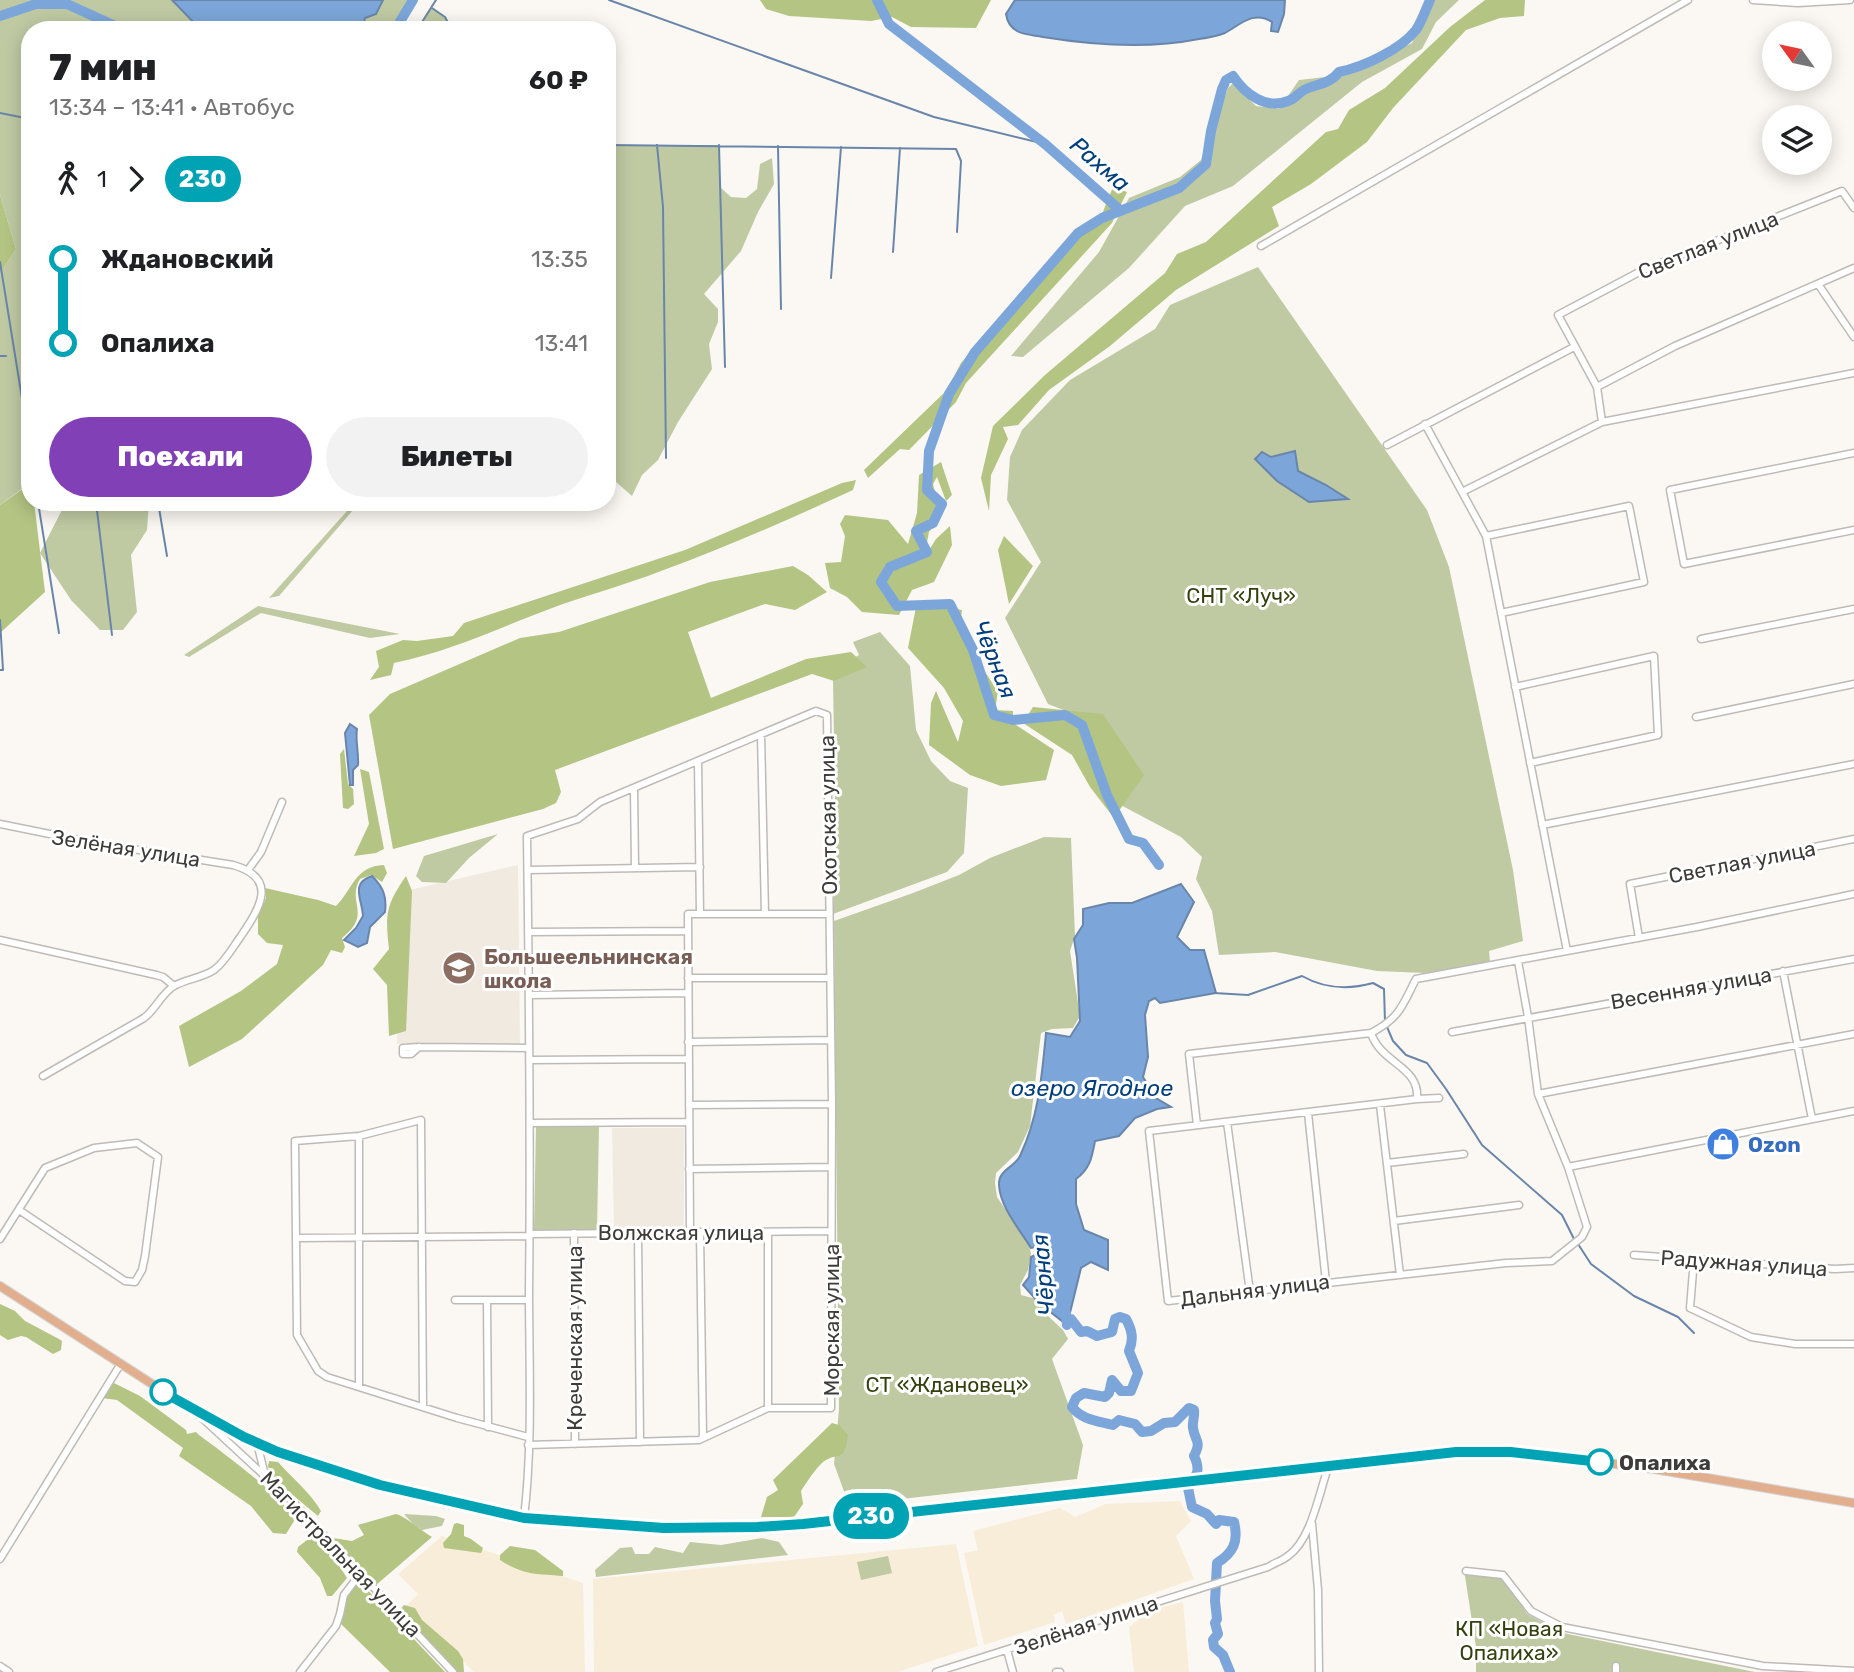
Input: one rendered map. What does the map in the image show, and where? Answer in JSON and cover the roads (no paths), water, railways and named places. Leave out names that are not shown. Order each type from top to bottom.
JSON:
[{"type":"main road","points":[[0,1286],[194,1411],[257,1443],[380,1485],[524,1518],[642,1527],[757,1527],[1456,1452],[1538,1454],[1654,1469],[1854,1503]]},
{"type":"street","points":[[1261,246],[1688,0]]},
{"type":"street","points":[[1753,0],[1798,3],[1850,0]]},
{"type":"street","name":"Светлая улица","points":[[1574,347],[1558,315],[1643,270],[1842,191],[1854,208]]},
{"type":"street","points":[[1597,387],[1675,346],[1854,268]]},
{"type":"street","points":[[1818,284],[1854,337]]},
{"type":"street","points":[[1387,445],[1574,347],[1597,387],[1602,422]]},
{"type":"street","points":[[1462,492],[1602,422],[1854,373]]},
{"type":"street","points":[[1425,424],[1486,536],[1567,951]]},
{"type":"street","points":[[1854,453],[1670,490],[1684,564],[1854,530]]},
{"type":"street","points":[[1486,536],[1629,506],[1644,582],[1501,613]]},
{"type":"street","points":[[1701,639],[1854,609]]},
{"type":"street","points":[[1515,687],[1654,656],[1658,735],[1530,763]]},
{"type":"street","points":[[1696,717],[1854,684]]},
{"type":"street","name":"Охотская улица","points":[[761,734],[816,711],[827,715],[832,1104]]},
{"type":"street","points":[[524,1518],[528,1480],[530,1235],[527,836],[578,819],[600,802],[761,734],[765,914]]},
{"type":"street","points":[[698,761],[700,914]]},
{"type":"street","points":[[1542,825],[1854,764]]},
{"type":"street","points":[[634,788],[635,868]]},
{"type":"street","points":[[43,1076],[144,1018],[174,986],[216,968],[255,915],[262,898],[262,885],[250,871],[282,802]]},
{"type":"street","name":"Зелёная улица","points":[[0,824],[89,842],[233,865],[250,871]]},
{"type":"street","name":"Светлая улица","points":[[1639,938],[1630,884],[1854,839]]},
{"type":"street","points":[[528,870],[700,867]]},
{"type":"street","points":[[1197,1125],[1189,1054],[1371,1033],[1387,1025],[1398,1015],[1416,979],[1639,938],[1854,894]]},
{"type":"street","points":[[690,1232],[688,914],[829,914]]},
{"type":"street","points":[[528,932],[688,931]]},
{"type":"street","points":[[0,940],[156,975],[174,986]]},
{"type":"street","name":"Весенняя улица","points":[[1452,1032],[1854,959]]},
{"type":"street","points":[[1518,961],[1538,1094],[1568,1167],[1854,1111]]},
{"type":"street","points":[[1783,971],[1812,1119]]},
{"type":"street","points":[[688,978],[830,978]]},
{"type":"street","points":[[529,995],[688,993]]},
{"type":"street","points":[[1371,1033],[1381,1052],[1415,1080],[1417,1099]]},
{"type":"street","points":[[1538,1094],[1854,1034]]},
{"type":"street","points":[[688,1042],[831,1040]]},
{"type":"street","points":[[419,1047],[530,1048]]},
{"type":"street","points":[[530,1060],[688,1059]]},
{"type":"street","name":"Дальняя улица","points":[[1439,1098],[1149,1131],[1168,1301],[1506,1263],[1552,1261],[1581,1237],[1587,1227],[1568,1167]]},
{"type":"street","points":[[689,1105],[832,1104]]},
{"type":"street","name":"Морская улица","points":[[768,1408],[831,1408],[832,1104]]},
{"type":"street","points":[[1380,1105],[1400,1275]]},
{"type":"street","points":[[1308,1113],[1326,1282]]},
{"type":"street","points":[[423,1406],[421,1120],[359,1136],[295,1141],[297,1335],[322,1374],[488,1427],[528,1437]]},
{"type":"street","points":[[530,1123],[689,1122]]},
{"type":"street","points":[[1227,1122],[1250,1292]]},
{"type":"street","points":[[359,1136],[359,1387]]},
{"type":"street","points":[[0,1240],[45,1168],[94,1148],[137,1143],[158,1157],[145,1256],[142,1270],[135,1282],[125,1281],[19,1210]]},
{"type":"street","points":[[1387,1163],[1464,1154]]},
{"type":"street","points":[[690,1169],[831,1167]]},
{"type":"street","points":[[1394,1222],[1519,1205]]},
{"type":"street","points":[[528,1445],[703,1438],[768,1408],[768,1231]]},
{"type":"street","name":"Волжская улица","points":[[296,1238],[831,1231]]},
{"type":"street","points":[[700,1232],[703,1438]]},
{"type":"street","name":"Креченская улица","points":[[574,1233],[575,1444]]},
{"type":"street","points":[[638,1233],[640,1442]]},
{"type":"street","name":"Радужная улица","points":[[1634,1255],[1835,1269],[1854,1268]]},
{"type":"street","points":[[1694,1259],[1690,1308],[1751,1337],[1795,1344],[1854,1344]]},
{"type":"street","points":[[455,1300],[529,1300]]},
{"type":"street","points":[[487,1300],[488,1427]]},
{"type":"street","points":[[0,1559],[120,1365]]},
{"type":"street","name":"Магистральная улица","points":[[194,1411],[263,1469],[453,1672]]},
{"type":"street","points":[[257,1443],[263,1469]]},
{"type":"street","points":[[263,1469],[264,1458],[278,1452]]},
{"type":"street","points":[[1320,1672],[1318,1590],[1312,1521],[1329,1465]]},
{"type":"street","name":"Зелёная улица","points":[[936,1672],[1268,1567],[1289,1556],[1303,1539],[1312,1521]]},
{"type":"street","points":[[1465,1571],[1503,1575],[1531,1611],[1562,1628],[1763,1666],[1854,1671]]},
{"type":"street","points":[[300,1672],[336,1626],[344,1595],[360,1574]]},
{"type":"street","points":[[1007,1650],[1013,1672]]},
{"type":"street","points":[[0,1666],[9,1672]]},
{"type":"water","points":[[172,0],[383,0],[376,14],[365,18],[364,21],[192,21]]},
{"type":"water","points":[[1015,0],[1285,0],[1278,32],[1271,31],[1272,22],[1259,17],[1242,22],[1215,36],[1160,44],[1121,45],[1081,42],[1020,32],[1011,26],[1006,14]]},
{"type":"water","points":[[1295,451],[1298,471],[1348,499],[1309,502],[1277,481],[1255,459],[1262,452],[1271,457]]},
{"type":"water","points":[[350,724],[357,729],[358,765],[353,770],[353,785],[350,785],[345,733]]},
{"type":"water","points":[[372,876],[383,892],[385,912],[370,927],[367,943],[358,947],[344,940],[363,916],[359,887],[365,879]]},
{"type":"water","name":"озеро Ягодное","points":[[1181,884],[1194,902],[1177,937],[1190,950],[1204,950],[1216,993],[1160,1003],[1155,998],[1149,1001],[1145,1015],[1148,1057],[1143,1077],[1156,1098],[1171,1107],[1157,1109],[1135,1118],[1119,1136],[1095,1141],[1087,1167],[1076,1179],[1076,1204],[1084,1230],[1108,1240],[1108,1270],[1091,1262],[1081,1268],[1067,1325],[1039,1303],[1023,1285],[1029,1277],[1031,1257],[1044,1251],[1042,1246],[1031,1248],[1011,1218],[1000,1193],[999,1180],[1020,1156],[1032,1126],[1039,1095],[1046,1033],[1070,1037],[1080,1021],[1074,939],[1083,925],[1083,909],[1109,903],[1132,903]]},
{"type":"waterway","name":"Рахма","points":[[400,21],[413,0]]},
{"type":"waterway","points":[[423,21],[436,0]]},
{"type":"waterway","points":[[609,0],[934,117],[1045,144]]},
{"type":"waterway","name":"Рахма","points":[[877,0],[889,24],[1045,144],[1120,210]]},
{"type":"waterway","name":"Чёрная","points":[[1159,865],[1143,843],[1129,839],[1107,795],[1082,725],[1065,715],[1013,720],[994,715],[973,650],[950,604],[897,606],[881,582],[890,567],[927,552],[916,531],[933,523],[942,504],[927,490],[929,451],[949,394],[975,352],[1078,233],[1102,218],[1179,188],[1206,164],[1211,131],[1226,80],[1233,76],[1244,89],[1264,102],[1280,103],[1290,100],[1306,89],[1328,81],[1339,72],[1370,62],[1401,44],[1416,30],[1430,0]]},
{"type":"waterway","name":"Рахма","points":[[0,16],[36,4],[67,4],[104,21]]},
{"type":"waterway","points":[[432,8],[447,21]]},
{"type":"waterway","points":[[0,113],[21,117]]},
{"type":"waterway","points":[[616,145],[956,149],[961,161],[957,232]]},
{"type":"waterway","points":[[657,145],[663,207],[666,458]]},
{"type":"waterway","points":[[719,145],[725,367]]},
{"type":"waterway","points":[[778,146],[781,309]]},
{"type":"waterway","points":[[831,278],[841,147]]},
{"type":"waterway","points":[[893,252],[900,148]]},
{"type":"waterway","points":[[0,262],[21,392]]},
{"type":"waterway","points":[[0,356],[6,356]]},
{"type":"waterway","points":[[39,511],[59,633]]},
{"type":"waterway","points":[[97,511],[112,635]]},
{"type":"waterway","points":[[160,511],[167,556]]},
{"type":"waterway","points":[[0,620],[3,670],[0,670]]},
{"type":"waterway","points":[[1214,993],[1248,995],[1302,976],[1319,984],[1337,987],[1373,983],[1384,989],[1385,1022]]},
{"type":"waterway","points":[[1387,1027],[1393,1041],[1406,1055],[1427,1063],[1482,1145],[1562,1215],[1574,1239]]},
{"type":"waterway","points":[[1578,1244],[1591,1264],[1634,1296],[1678,1317],[1694,1333]]},
{"type":"waterway","name":"Чёрная","points":[[1066,1313],[1067,1325],[1071,1319],[1081,1332],[1087,1331],[1097,1336],[1112,1332],[1115,1319],[1126,1319],[1132,1335],[1129,1351],[1138,1373],[1131,1391],[1121,1391],[1112,1380],[1109,1393],[1105,1397],[1084,1393],[1076,1398],[1072,1407],[1081,1415],[1113,1425],[1119,1420],[1135,1424],[1142,1432],[1151,1431],[1164,1423],[1175,1422],[1189,1408],[1194,1410],[1193,1428],[1198,1444],[1194,1456],[1198,1469],[1188,1488],[1192,1507],[1207,1514],[1216,1524],[1219,1520],[1234,1522],[1236,1535],[1227,1555],[1217,1563],[1215,1623],[1218,1634],[1213,1640],[1214,1647],[1223,1655],[1230,1672]]},
{"type":"place","name":"Большеельнинская школа","points":[[459,968]]},
{"type":"place","name":"Ozon","points":[[1723,1144]]},
{"type":"place","name":"Опалиха","points":[[1600,1462]]},
{"type":"park label","name":"СНТ «Луч»","points":[[1241,595]]},
{"type":"park label","name":"СТ «Ждановец»","points":[[947,1384]]},
{"type":"park label","name":"КП «Новая Опалиха»","points":[[1509,1640]]}]
